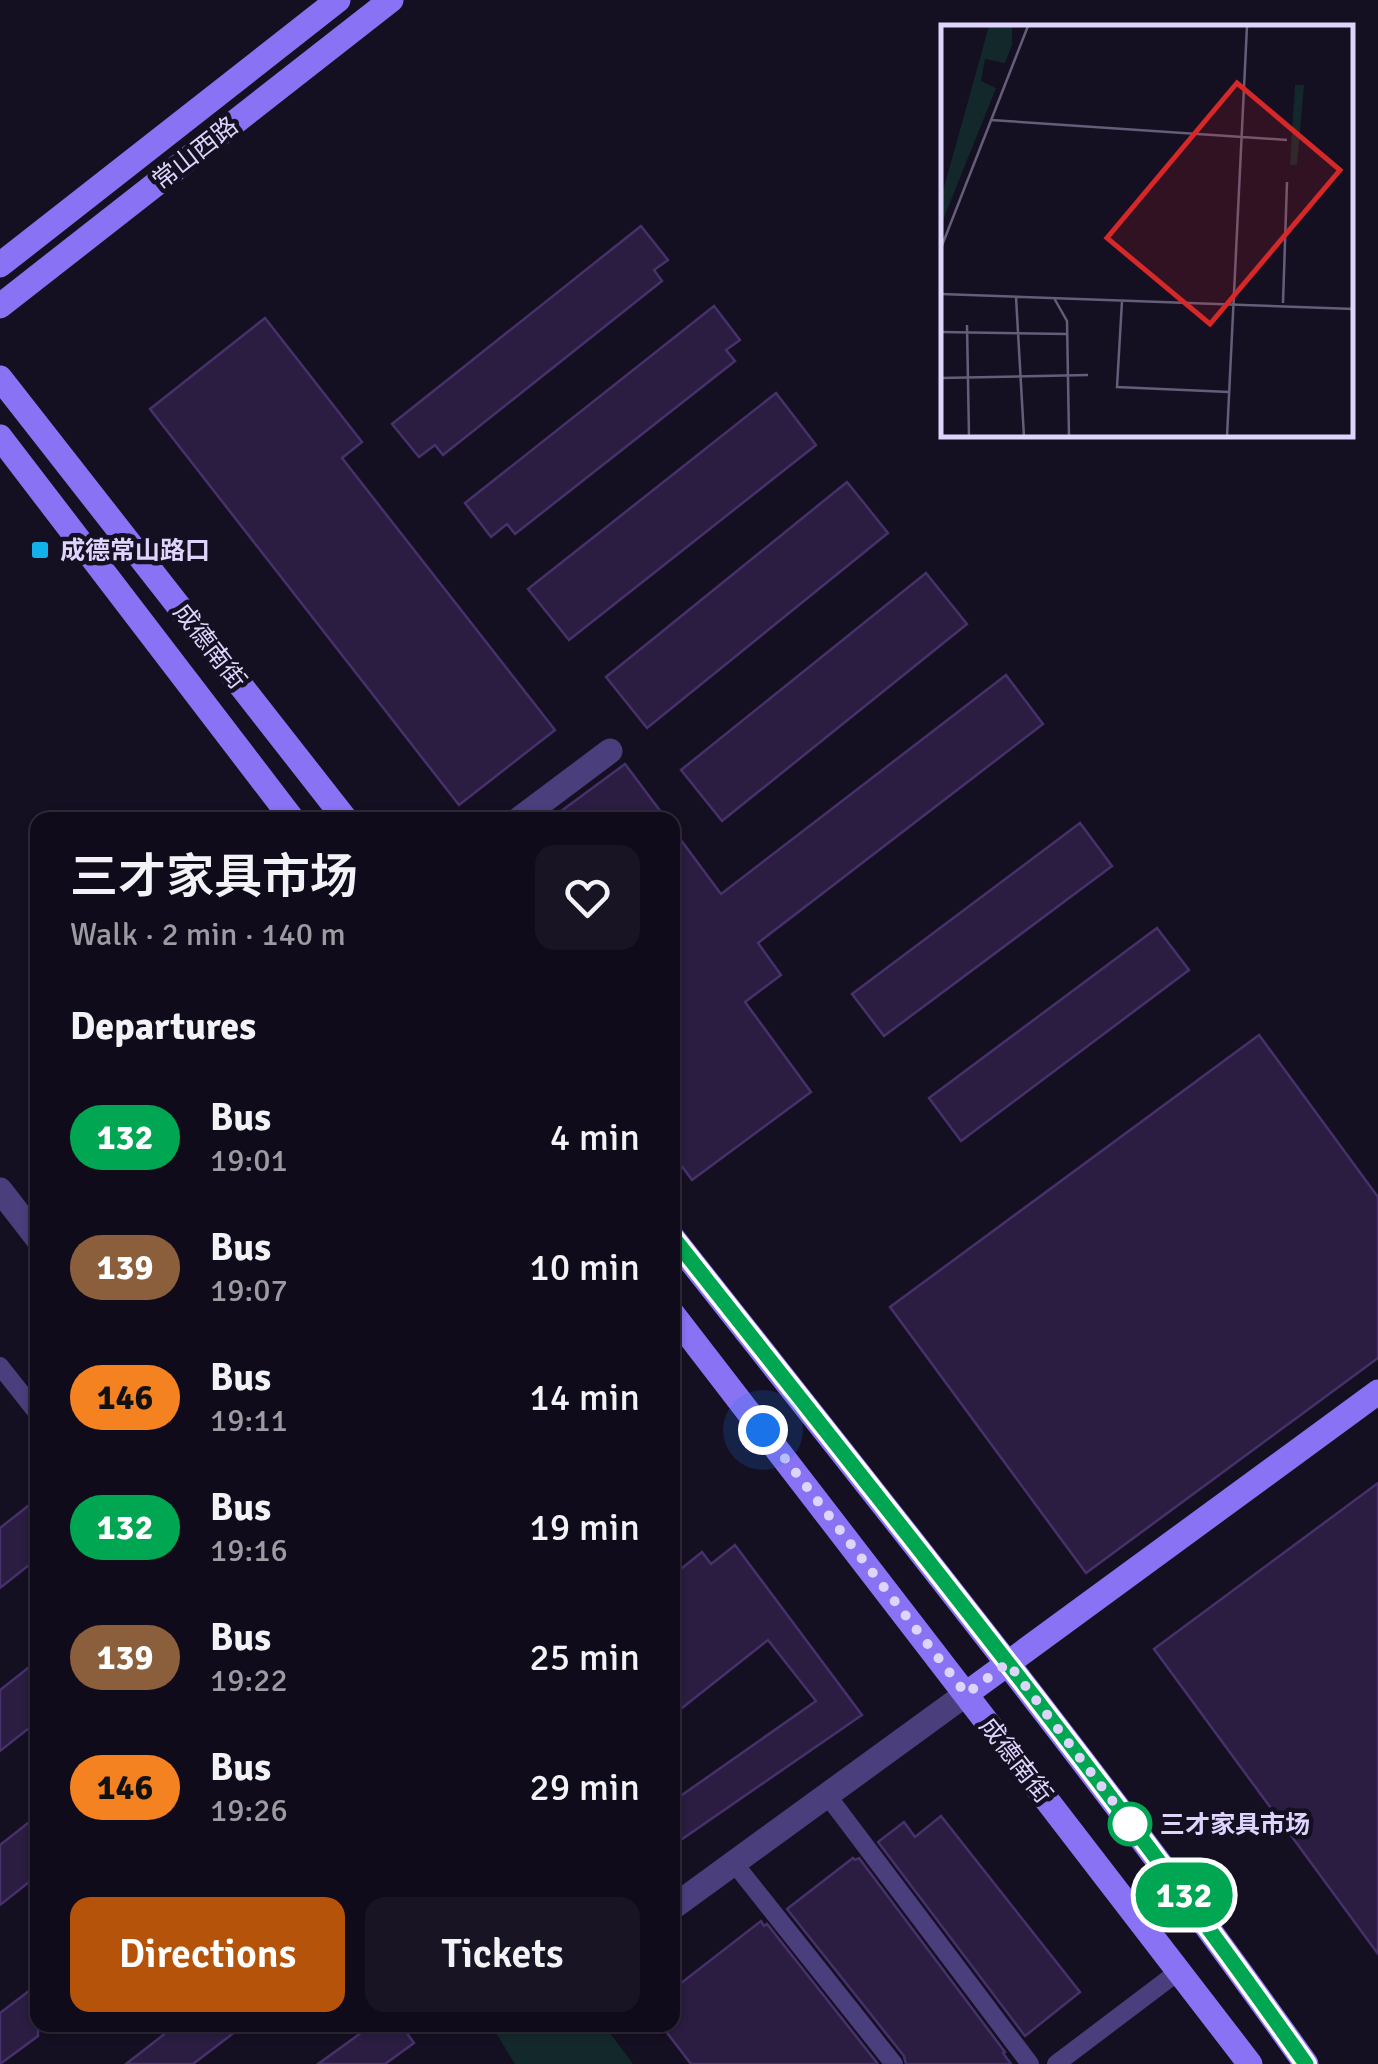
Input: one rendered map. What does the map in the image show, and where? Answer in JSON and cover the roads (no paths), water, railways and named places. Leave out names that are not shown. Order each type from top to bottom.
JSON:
[{"type":"main road","name":"常山西路","points":[[0,264],[338,0]]},
{"type":"main road","name":"常山西路","points":[[0,306],[390,0]]},
{"type":"main road","name":"成德南街","points":[[0,378],[340,812]]},
{"type":"main road","name":"成德南街","points":[[0,437],[287,812]]},
{"type":"main road","name":"成德南街","points":[[680,1246],[1008,1663],[1221,1944],[1306,2064]]},
{"type":"main road","name":"成德南街","points":[[680,1323],[1250,2064]]},
{"type":"main road","points":[[966,1694],[1378,1392]]},
{"type":"street","points":[[529,812],[610,751]]},
{"type":"street","points":[[0,1190],[30,1229]]},
{"type":"street","points":[[680,1902],[966,1694]]},
{"type":"lane","points":[[0,1366],[30,1404]]},
{"type":"lane","points":[[826,1795],[1030,2064]]},
{"type":"lane","points":[[734,1863],[894,2064]]},
{"type":"lane","points":[[1056,2064],[1179,1971]]},
{"type":"place","name":"成德常山路口","points":[[40,550]]},
{"type":"place","name":"三才家具市场","points":[[1130,1824]]}]
